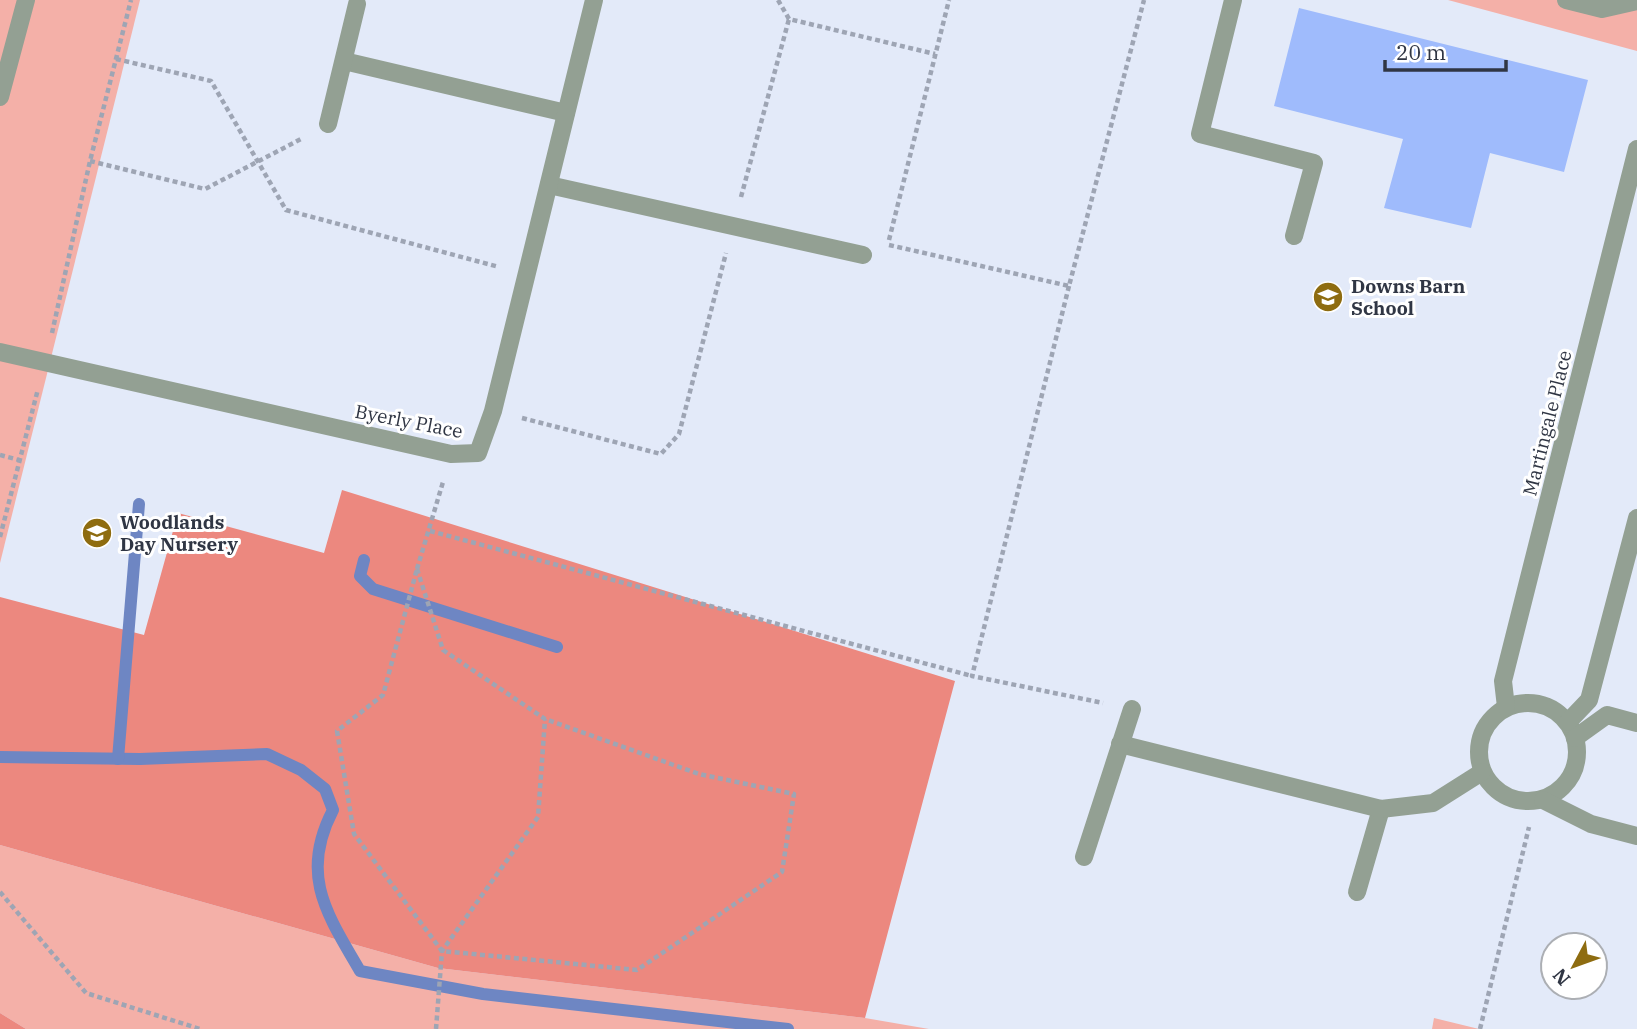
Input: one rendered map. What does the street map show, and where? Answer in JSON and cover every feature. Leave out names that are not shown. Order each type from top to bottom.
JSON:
[{"type":"street","points":[[0,97],[26,0]]},
{"type":"street","name":"Byerly Place","points":[[0,352],[451,454],[478,453],[493,411],[594,0]]},
{"type":"street","points":[[1233,0],[1200,134],[1314,163],[1294,236]]},
{"type":"street","points":[[1566,0],[1602,9],[1637,1]]},
{"type":"street","points":[[328,124],[357,4]]},
{"type":"street","points":[[344,61],[566,113]]},
{"type":"street","name":"Martingale Place","points":[[1506,707],[1503,681],[1637,149]]},
{"type":"street","points":[[549,185],[863,255]]},
{"type":"street","points":[[1572,730],[1589,700],[1637,518]]},
{"type":"street","points":[[1534,801],[1562,789],[1574,772],[1578,755],[1572,730],[1553,709],[1537,703],[1506,707],[1484,727],[1480,748],[1482,772],[1498,792],[1534,801],[1591,824],[1637,836]]},
{"type":"street","points":[[1084,857],[1132,709]]},
{"type":"street","points":[[1572,730],[1607,715],[1637,723]]},
{"type":"street","points":[[1120,744],[1381,809],[1433,803],[1482,772]]},
{"type":"street","points":[[1357,892],[1381,809]]},
{"type":"path","points":[[0,537],[45,363],[90,162],[131,0]]},
{"type":"path","points":[[493,411],[661,454],[679,435],[789,19],[778,0]]},
{"type":"path","points":[[949,0],[888,245],[1069,286]]},
{"type":"path","points":[[972,676],[1069,286],[1144,0]]},
{"type":"path","points":[[789,19],[936,54]]},
{"type":"path","points":[[116,59],[211,81],[286,210],[527,274]]},
{"type":"path","points":[[90,162],[205,189],[328,124]]},
{"type":"path","points":[[417,569],[443,650],[545,719],[699,774],[794,794],[782,872],[637,970],[442,951],[354,834],[337,731],[383,695],[417,569],[451,454]]},
{"type":"path","points":[[0,455],[19,460]]},
{"type":"path","points":[[430,531],[972,676],[1132,709]]},
{"type":"path","points":[[436,1029],[442,951],[538,817],[545,719]]},
{"type":"path","points":[[1480,1029],[1530,830],[1534,801]]},
{"type":"path","points":[[0,892],[86,993],[200,1029]]},
{"type":"shaded area","points":[[0,0],[140,0],[0,563]]},
{"type":"shaded area","points":[[1448,0],[1637,0],[1637,51]]},
{"type":"shaded area","points":[[342,490],[955,681],[865,1018],[438,968],[0,845],[0,597],[144,635],[178,513],[324,553]]},
{"type":"shaded area","points":[[0,845],[438,968],[865,1018],[929,1029],[26,1029],[0,1013]]},
{"type":"shaded area","points":[[0,1013],[26,1029],[0,1029]]},
{"type":"shaded area","points":[[1434,1018],[1479,1029],[1432,1029]]},
{"type":"building","points":[[1299,8],[1588,80],[1564,172],[1490,153],[1471,228],[1384,208],[1403,139],[1274,106]]},
{"type":"waterway","points":[[118,759],[139,504]]},
{"type":"waterway","points":[[364,560],[360,576],[373,589],[557,647]]},
{"type":"waterway","points":[[0,757],[140,759],[267,754],[301,770],[325,789],[333,810],[323,833],[318,855],[321,894],[337,931],[360,971],[483,994],[788,1029]]},
{"type":"place","name":"Downs Barn School","points":[[1328,297]]},
{"type":"place","name":"Woodlands Day Nursery","points":[[97,533]]}]
